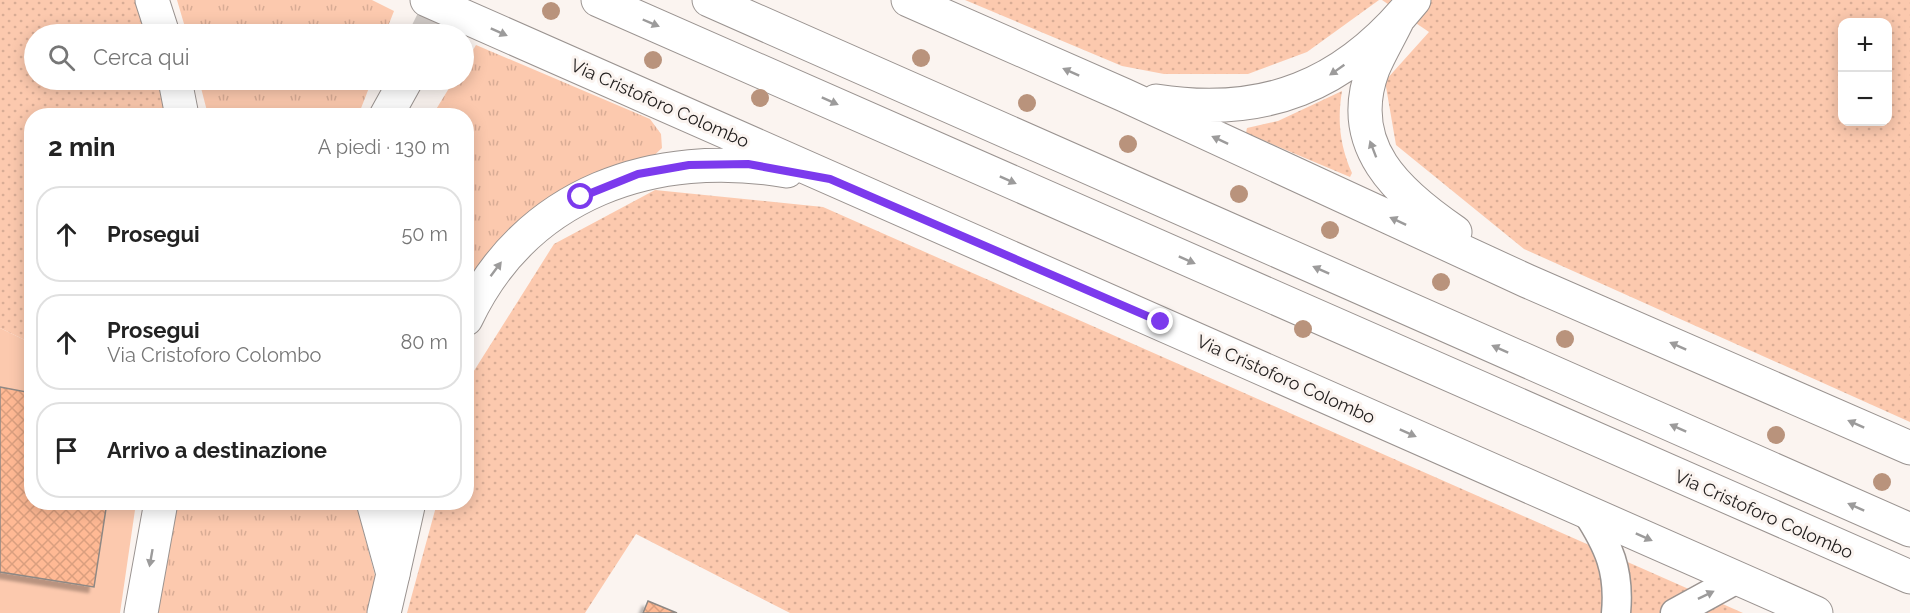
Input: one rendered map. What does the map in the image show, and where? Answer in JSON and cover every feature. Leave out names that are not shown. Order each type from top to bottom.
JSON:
[{"type":"main road","points":[[152,0],[160,24]]},
{"type":"main road","name":"Via Cristoforo Colombo","points":[[427,0],[1816,613]]},
{"type":"main road","name":"Via Cristoforo Colombo","points":[[598,0],[1910,577]]},
{"type":"main road","points":[[709,0],[1910,530]]},
{"type":"main road","points":[[908,0],[1124,96],[1527,281],[1910,448]]},
{"type":"main road","points":[[1124,96],[1209,106],[1263,102],[1294,92],[1325,78],[1406,10]]},
{"type":"main road","points":[[1406,10],[1378,57],[1368,87],[1367,126],[1376,158],[1384,171],[1409,197],[1527,281]]},
{"type":"main road","points":[[177,90],[180,108]]},
{"type":"main road","points":[[390,108],[400,90]]},
{"type":"main road","points":[[401,108],[404,90]]},
{"type":"main road","points":[[474,305],[493,273],[526,235],[566,206],[608,184],[655,170],[726,164],[748,164],[830,179]]},
{"type":"main road","points":[[141,613],[160,510]]},
{"type":"main road","points":[[375,510],[393,574]]},
{"type":"main road","points":[[384,613],[407,510]]},
{"type":"street","points":[[1586,511],[1600,532],[1614,566],[1618,584],[1616,613]]},
{"type":"street","points":[[1676,613],[1737,579]]},
{"type":"green space","points":[[0,0],[139,0],[145,24],[24,24],[24,90],[160,90],[164,108],[24,108],[24,340],[0,328]]},
{"type":"green space","points":[[177,0],[372,0],[394,11],[389,24],[184,24]]},
{"type":"green space","points":[[965,0],[1379,0],[1307,52],[1248,74],[1164,74],[1122,66]]},
{"type":"green space","points":[[1382,0],[1910,0],[1910,422],[1524,249],[1396,145],[1385,81],[1429,32]]},
{"type":"green space","points":[[476,45],[650,119],[661,134],[662,148],[646,163],[474,281],[474,108],[437,108],[448,90],[474,90],[474,48]]},
{"type":"green space","points":[[202,90],[368,90],[361,108],[206,108]]},
{"type":"green space","points":[[1342,91],[1341,133],[1352,173],[1350,177],[1246,133],[1247,128],[1278,121]]},
{"type":"green space","points":[[655,190],[823,207],[1743,613],[790,613],[636,534],[585,613],[407,613],[435,510],[474,510],[474,371],[554,244]]},
{"type":"green space","points":[[0,328],[24,340],[24,510],[135,510],[120,613],[0,613]]},
{"type":"green space","points":[[177,510],[358,510],[377,583],[371,613],[157,613]]},
{"type":"building","points":[[0,387],[24,392],[24,510],[106,510],[94,587],[0,572]]},
{"type":"building","points":[[648,601],[677,613],[643,613]]},
{"type":"tunnel","points":[[431,24],[443,0]]},
{"type":"route","points":[[581,197],[623,178],[689,165],[748,164],[830,179],[1161,322]]}]
